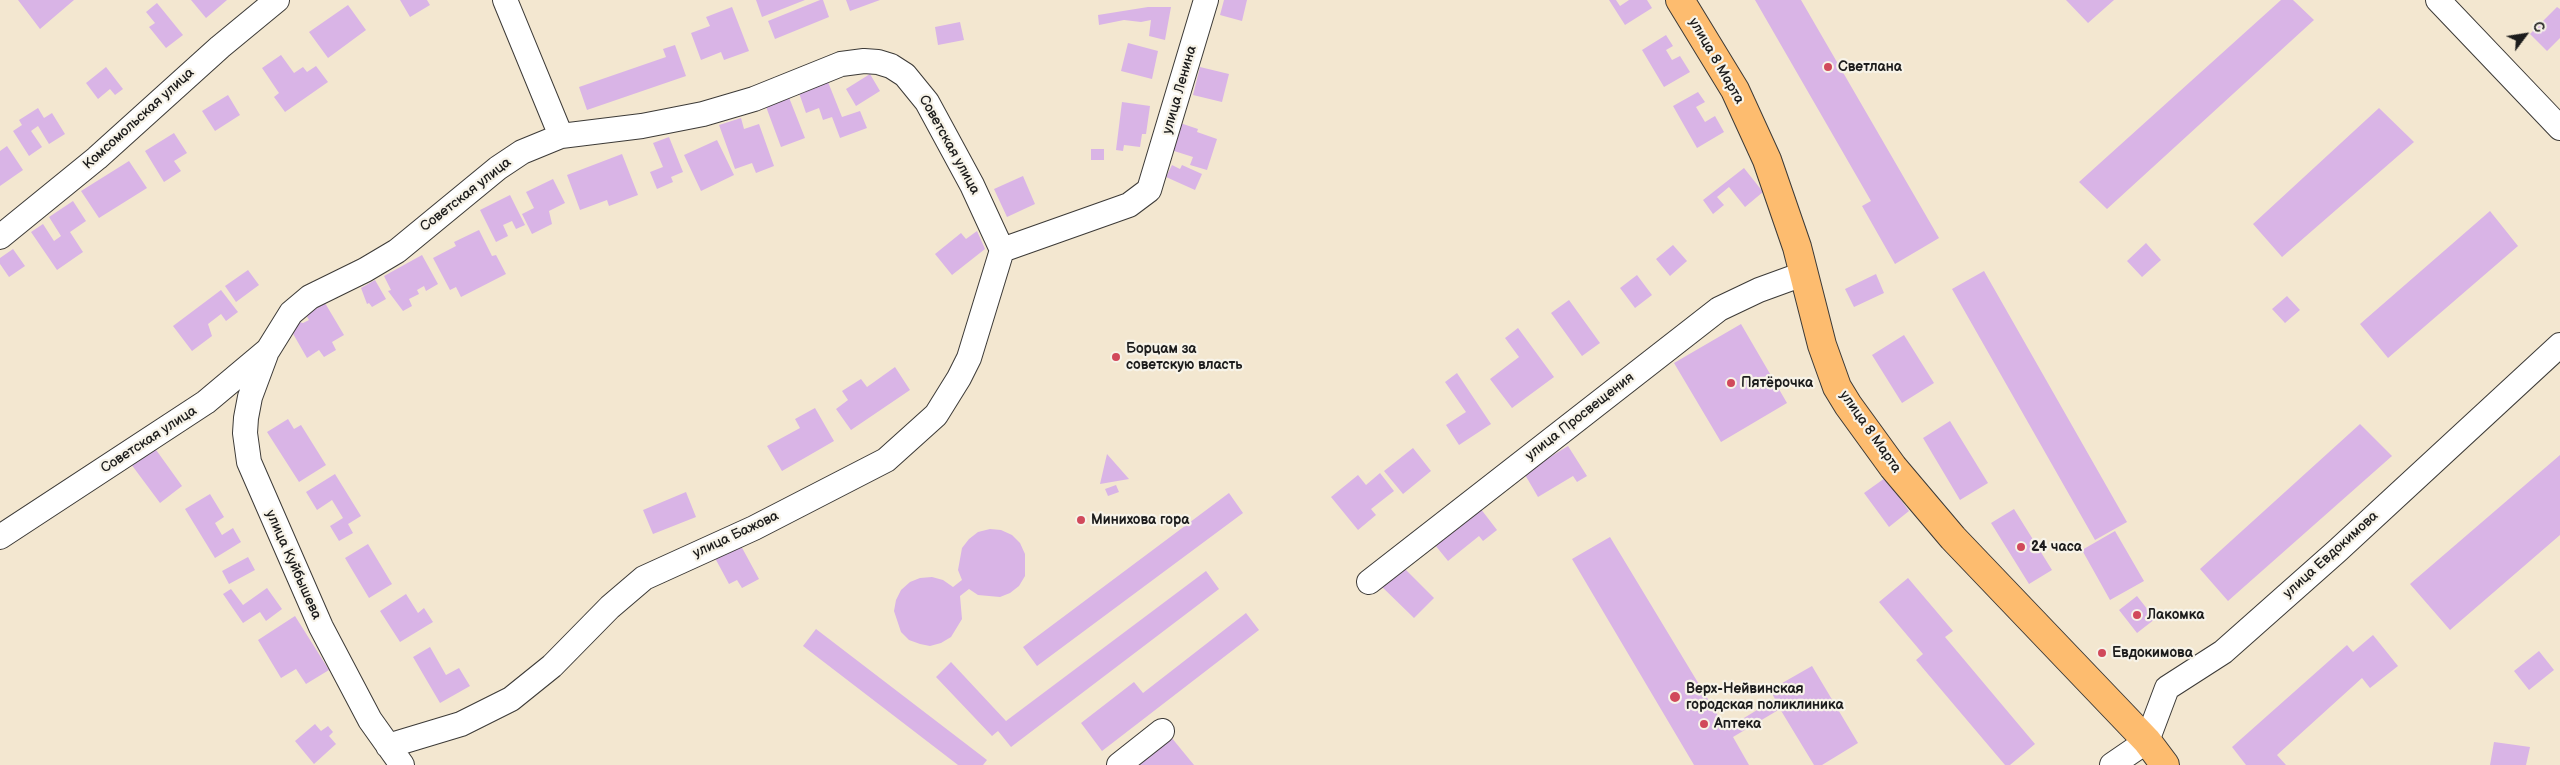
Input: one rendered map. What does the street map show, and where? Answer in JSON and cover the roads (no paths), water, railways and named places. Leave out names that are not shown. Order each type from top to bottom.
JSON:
[{"type":"main road","name":"улица 8 Марта","points":[[1680,0],[1720,64],[1752,124],[1783,203],[1822,345],[1837,387],[1848,405],[1893,467],[1953,538],[2147,741],[2165,765]]},
{"type":"street","name":"Комсомольская улица","points":[[0,237],[97,158],[220,47],[277,0]]},
{"type":"street","points":[[505,0],[561,136]]},
{"type":"street","name":"улица Ленина","points":[[1002,250],[1130,205],[1142,198],[1154,181],[1206,0]]},
{"type":"street","points":[[2438,0],[2560,128]]},
{"type":"street","name":"Советская улица","points":[[0,537],[206,402],[268,350],[291,313],[310,297],[365,270],[397,251],[498,168],[522,152],[561,136],[642,126],[703,114],[754,99],[841,64],[864,60],[878,62],[892,66],[905,75],[927,102],[972,185],[1002,250]]},
{"type":"street","name":"улица Бажова","points":[[388,746],[460,724],[511,699],[541,676],[583,637],[610,607],[644,578],[840,486],[870,470],[896,451],[936,415],[959,378],[968,358],[1002,250]]},
{"type":"street","name":"улица Просвещения","points":[[1370,582],[1719,309],[1758,290],[1803,274]]},
{"type":"street","name":"улица Евдокимова","points":[[2147,741],[2168,688],[2223,652],[2337,551],[2560,345]]},
{"type":"street","name":"улица Куйбышева","points":[[268,350],[250,397],[246,418],[245,433],[249,462],[321,627],[370,720],[402,765]]},
{"type":"street","points":[[1119,765],[1162,731]]},
{"type":"street","points":[[2112,765],[2147,741]]},
{"type":"place","name":"Светлана","points":[[1828,67]]},
{"type":"place","name":"Борцам за советскую власть","points":[[1116,357]]},
{"type":"place","name":"Пятёрочка","points":[[1731,383]]},
{"type":"place","name":"Минихова гора","points":[[1081,520]]},
{"type":"place","name":"24 часа","points":[[2021,547]]},
{"type":"place","name":"Лакомка","points":[[2137,615]]},
{"type":"place","name":"Евдокимова","points":[[2102,653]]},
{"type":"place","name":"Верх-Нейвинская городская поликлиника","points":[[1675,697]]},
{"type":"place","name":"Аптека","points":[[1704,724]]}]
